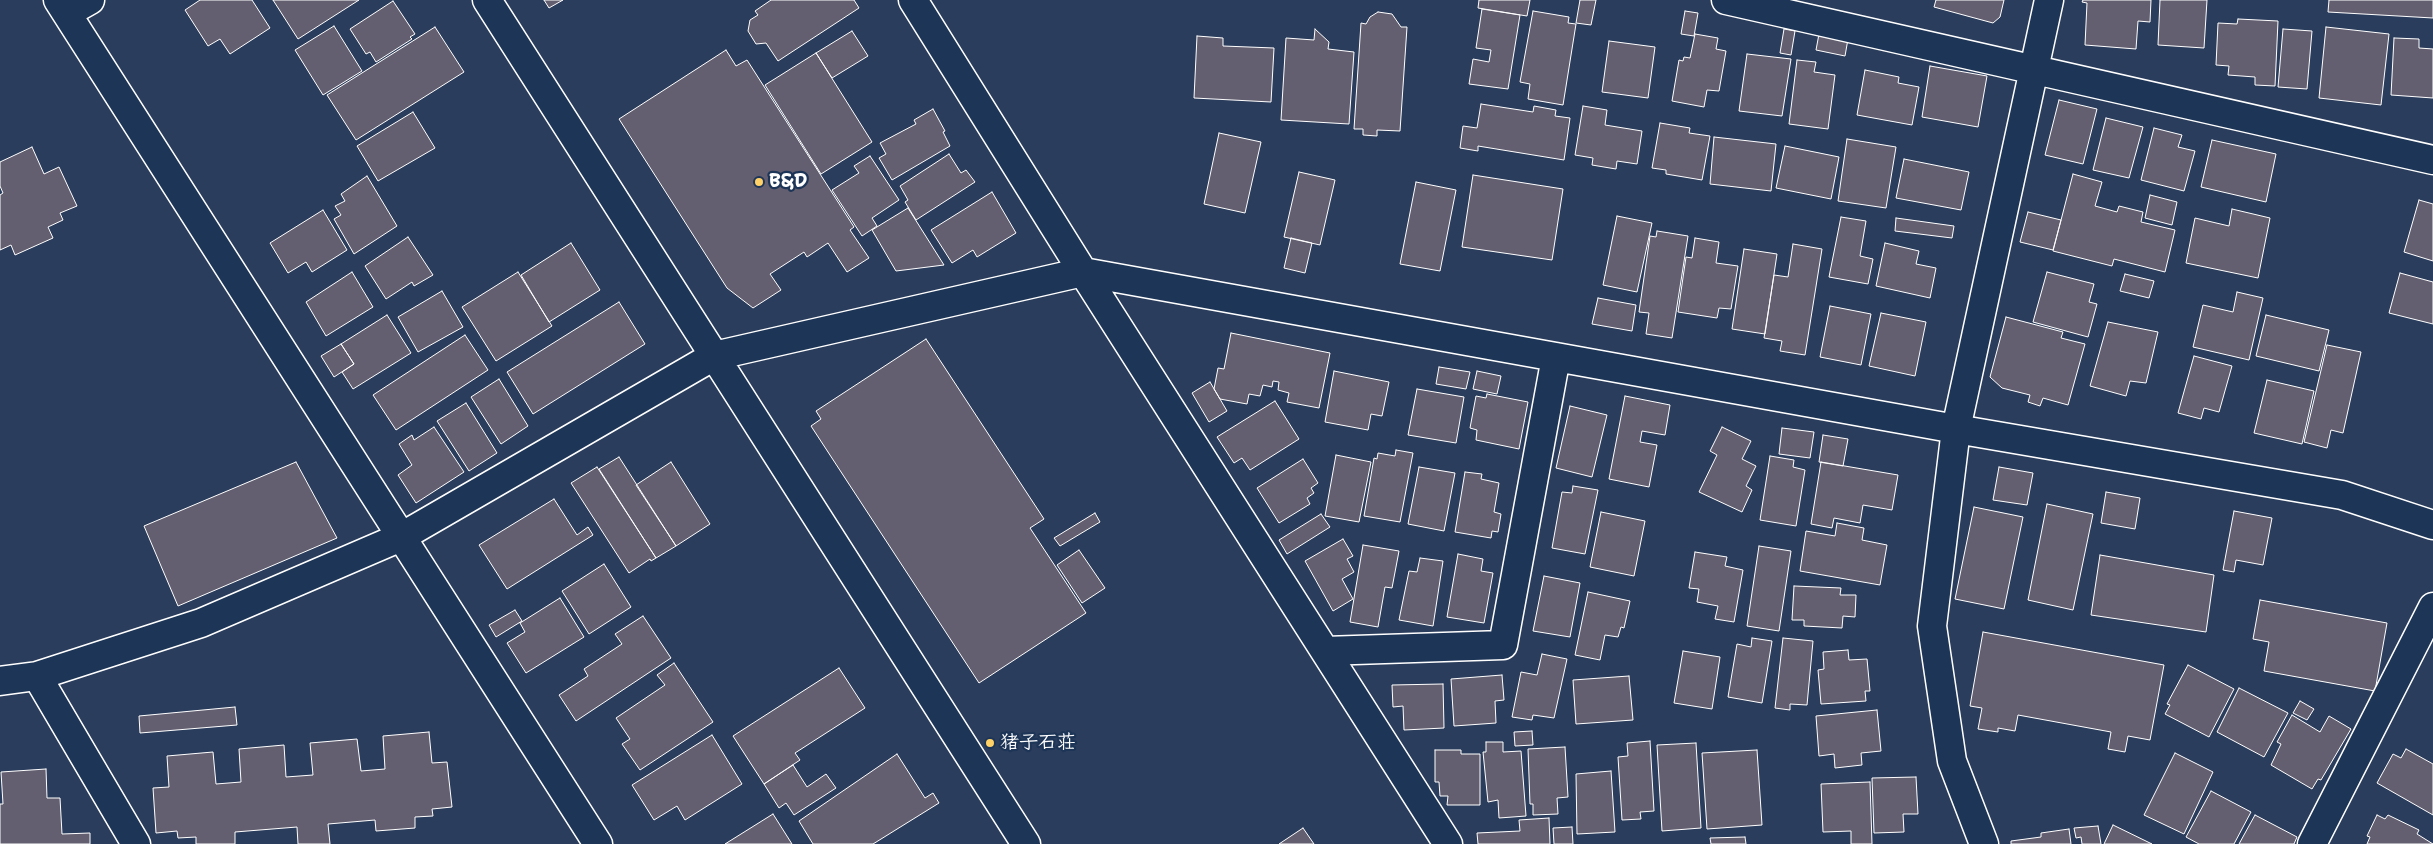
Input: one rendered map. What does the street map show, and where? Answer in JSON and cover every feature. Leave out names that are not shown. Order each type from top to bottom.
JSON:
[{"type":"street","points":[[487,0],[1026,844]]},
{"type":"street","points":[[913,0],[1083,272],[1448,844]]},
{"type":"street","points":[[1726,0],[2433,160]]},
{"type":"street","points":[[1984,844],[1952,761],[1932,626],[1956,429],[2049,0]]},
{"type":"street","points":[[72,4],[401,537],[598,844]]},
{"type":"street","points":[[0,681],[37,676],[201,623],[401,537],[714,356],[1083,272],[1956,429],[2342,495],[2433,525]]},
{"type":"street","points":[[1325,651],[1503,645],[1556,357]]},
{"type":"street","points":[[2312,844],[2433,607]]},
{"type":"street","points":[[37,676],[136,844]]},
{"type":"building","points":[[200,0],[252,0],[270,28],[230,54],[220,39],[208,46],[185,10]]},
{"type":"building","points":[[273,0],[359,0],[298,39]]},
{"type":"building","points":[[544,0],[563,0],[549,8]]},
{"type":"building","points":[[771,0],[854,0],[859,8],[778,61],[766,43],[756,44],[748,31],[750,20],[758,15],[755,11]]},
{"type":"building","points":[[1479,0],[1530,0],[1527,16],[1478,8]]},
{"type":"building","points":[[1580,0],[1596,0],[1591,25],[1576,23]]},
{"type":"building","points":[[1936,0],[2004,0],[2000,17],[1993,23],[1934,7]]},
{"type":"building","points":[[2083,0],[2151,0],[2150,22],[2138,21],[2136,49],[2085,45],[2087,3],[2082,2]]},
{"type":"building","points":[[2160,0],[2207,0],[2204,48],[2158,45]]},
{"type":"building","points":[[2329,0],[2433,0],[2433,18],[2328,12]]},
{"type":"building","points":[[393,1],[415,34],[410,37],[412,39],[376,62],[370,52],[366,54],[350,29]]},
{"type":"building","points":[[1482,9],[1520,15],[1508,89],[1469,84],[1473,59],[1489,62],[1491,50],[1476,48]]},
{"type":"building","points":[[1533,11],[1569,17],[1568,23],[1576,24],[1563,105],[1528,99],[1530,84],[1520,82]]},
{"type":"building","points":[[1685,11],[1698,13],[1694,36],[1681,34]]},
{"type":"building","points":[[1378,12],[1392,14],[1401,27],[1407,27],[1400,131],[1377,130],[1377,136],[1363,135],[1363,129],[1354,129],[1361,23],[1366,24],[1370,17]]},
{"type":"building","points":[[2238,19],[2278,21],[2275,86],[2255,85],[2255,77],[2228,75],[2229,66],[2216,65],[2218,23],[2237,24]]},
{"type":"building","points":[[334,26],[362,71],[323,95],[295,50]]},
{"type":"building","points":[[435,27],[464,72],[356,140],[327,95]]},
{"type":"building","points":[[2326,27],[2389,34],[2381,105],[2319,98]]},
{"type":"building","points":[[1315,29],[1329,42],[1328,49],[1354,52],[1349,124],[1281,120],[1286,38],[1314,40]]},
{"type":"building","points":[[1784,29],[1795,31],[1791,55],[1780,53]]},
{"type":"building","points":[[2283,29],[2312,31],[2307,89],[2278,87]]},
{"type":"building","points":[[852,31],[868,56],[832,78],[816,53]]},
{"type":"building","points":[[1695,34],[1718,38],[1716,49],[1726,51],[1719,91],[1707,90],[1704,107],[1672,101],[1679,60],[1683,61],[1684,57],[1690,58]]},
{"type":"building","points":[[1819,34],[1848,39],[1845,56],[1816,50]]},
{"type":"building","points":[[1197,36],[1223,38],[1223,46],[1274,48],[1271,102],[1194,98]]},
{"type":"building","points":[[2394,38],[2419,39],[2419,48],[2433,49],[2433,98],[2391,95]]},
{"type":"building","points":[[1609,41],[1655,47],[1648,98],[1602,92]]},
{"type":"building","points":[[726,50],[736,66],[747,60],[854,227],[850,230],[869,258],[847,272],[828,243],[807,257],[804,252],[770,274],[781,290],[753,308],[727,288],[619,119]]},
{"type":"building","points":[[816,53],[872,142],[821,174],[765,85]]},
{"type":"building","points":[[1747,54],[1791,59],[1782,116],[1739,111]]},
{"type":"building","points":[[1797,60],[1816,62],[1814,72],[1835,75],[1828,129],[1789,124]]},
{"type":"building","points":[[1930,66],[1987,76],[1978,127],[1922,117]]},
{"type":"building","points":[[1865,70],[1899,77],[1898,83],[1919,87],[1912,125],[1857,115]]},
{"type":"building","points":[[2059,100],[2097,109],[2083,164],[2045,155]]},
{"type":"building","points":[[1481,104],[1533,112],[1534,106],[1556,110],[1555,116],[1570,118],[1564,160],[1478,146],[1478,151],[1460,148],[1463,126],[1477,128]]},
{"type":"building","points":[[1583,106],[1607,110],[1605,125],[1642,131],[1637,164],[1617,161],[1616,169],[1592,165],[1593,158],[1575,155]]},
{"type":"building","points":[[933,109],[945,131],[943,132],[950,146],[892,180],[879,158],[886,154],[880,143],[916,124],[914,120]]},
{"type":"building","points":[[413,112],[435,148],[378,181],[357,146]]},
{"type":"building","points":[[2106,118],[2143,127],[2129,178],[2093,170]]},
{"type":"building","points":[[1660,123],[1690,128],[1689,133],[1710,136],[1702,180],[1666,174],[1666,170],[1652,168]]},
{"type":"building","points":[[2154,128],[2182,135],[2178,147],[2195,151],[2184,191],[2141,180]]},
{"type":"building","points":[[1219,133],[1261,142],[1245,213],[1204,204]]},
{"type":"building","points":[[1714,137],[1776,144],[1771,191],[1710,184]]},
{"type":"building","points":[[1847,139],[1896,147],[1886,208],[1838,201]]},
{"type":"building","points":[[2212,140],[2276,154],[2266,202],[2201,187]]},
{"type":"building","points":[[1785,146],[1839,157],[1831,199],[1776,188]]},
{"type":"building","points":[[32,147],[44,174],[59,167],[77,206],[60,213],[63,220],[48,227],[53,238],[15,255],[11,245],[0,250],[0,195],[3,193],[0,186],[0,162]]},
{"type":"building","points":[[949,154],[961,173],[966,170],[975,182],[916,220],[905,202],[908,200],[900,186]]},
{"type":"building","points":[[870,156],[899,200],[872,218],[877,226],[862,236],[832,190],[859,173],[854,166]]},
{"type":"building","points":[[1904,159],[1969,172],[1961,210],[1896,198]]},
{"type":"building","points":[[1299,172],[1335,180],[1320,245],[1284,237]]},
{"type":"building","points":[[2073,174],[2102,182],[2095,206],[2117,212],[2119,206],[2143,212],[2141,222],[2175,230],[2165,272],[2114,259],[2112,266],[2053,251]]},
{"type":"building","points":[[1473,175],[1563,189],[1552,260],[1462,247]]},
{"type":"building","points":[[367,176],[397,226],[354,254],[334,219],[341,215],[335,206],[345,201],[341,194]]},
{"type":"building","points":[[1416,182],[1456,190],[1440,271],[1400,264]]},
{"type":"building","points":[[992,192],[1016,233],[977,257],[973,250],[952,263],[931,230]]},
{"type":"building","points":[[2150,195],[2177,202],[2172,225],[2145,218]]},
{"type":"building","points":[[2419,200],[2433,204],[2433,261],[2404,252]]},
{"type":"building","points":[[908,208],[944,265],[896,271],[872,230]]},
{"type":"building","points":[[2232,209],[2270,218],[2258,278],[2186,263],[2195,218],[2229,226]]},
{"type":"building","points":[[323,210],[347,250],[312,272],[306,262],[288,273],[270,243]]},
{"type":"building","points":[[2028,212],[2061,220],[2053,250],[2020,242]]},
{"type":"building","points":[[1617,216],[1652,223],[1637,292],[1603,285]]},
{"type":"building","points":[[1841,217],[1866,221],[1860,256],[1873,259],[1868,284],[1829,277]]},
{"type":"building","points":[[1896,218],[1954,226],[1952,238],[1895,231]]},
{"type":"building","points":[[1657,231],[1688,236],[1672,338],[1646,334],[1649,313],[1639,312],[1650,236],[1656,237]]},
{"type":"building","points":[[408,237],[433,275],[414,286],[412,282],[386,299],[365,266]]},
{"type":"building","points":[[1291,238],[1312,243],[1305,273],[1284,268]]},
{"type":"building","points":[[1695,238],[1719,242],[1716,263],[1738,266],[1731,309],[1719,308],[1717,318],[1678,312],[1686,257],[1692,258]]},
{"type":"building","points":[[571,243],[600,290],[549,322],[521,275]]},
{"type":"building","points":[[1885,243],[1919,251],[1916,264],[1936,268],[1930,298],[1876,286]]},
{"type":"building","points":[[1793,244],[1822,249],[1805,355],[1780,351],[1782,341],[1764,338],[1774,275],[1788,277]]},
{"type":"building","points":[[1744,249],[1777,254],[1765,334],[1732,329]]},
{"type":"building","points":[[352,272],[373,307],[326,336],[306,302]]},
{"type":"building","points":[[518,272],[552,326],[496,361],[462,307]]},
{"type":"building","points":[[2047,272],[2094,284],[2089,302],[2097,304],[2088,337],[2033,322]]},
{"type":"building","points":[[2400,273],[2433,282],[2433,324],[2389,313]]},
{"type":"building","points":[[2125,274],[2154,281],[2149,298],[2120,291]]},
{"type":"building","points":[[442,291],[463,327],[418,352],[398,317]]},
{"type":"building","points":[[2237,292],[2263,298],[2249,360],[2193,347],[2203,305],[2233,312]]},
{"type":"building","points":[[1598,298],[1636,305],[1632,331],[1592,324]]},
{"type":"building","points":[[619,302],[645,344],[533,414],[507,372]]},
{"type":"building","points":[[1830,306],[1871,314],[1861,365],[1820,357]]},
{"type":"building","points":[[1881,313],[1926,322],[1915,376],[1869,366]]},
{"type":"building","points":[[387,315],[411,353],[353,389],[342,372],[354,364],[341,344]]},
{"type":"building","points":[[2266,315],[2329,330],[2319,371],[2256,356]]},
{"type":"building","points":[[2006,317],[2063,332],[2061,338],[2085,344],[2068,405],[2043,398],[2040,406],[2028,402],[2030,395],[2002,388],[1990,377]]},
{"type":"building","points":[[2108,322],[2158,332],[2146,383],[2130,381],[2126,396],[2090,386]]},
{"type":"building","points":[[1231,333],[1330,353],[1319,408],[1287,402],[1289,393],[1278,390],[1279,382],[1273,381],[1272,387],[1263,385],[1260,396],[1249,394],[1247,404],[1220,399],[1214,389],[1218,368],[1224,369]]},
{"type":"building","points":[[465,335],[488,370],[396,430],[373,395]]},
{"type":"building","points":[[926,339],[1044,519],[1030,528],[1086,613],[979,683],[811,426],[821,419],[816,411]]},
{"type":"building","points":[[341,344],[354,364],[334,377],[321,356]]},
{"type":"building","points":[[2327,345],[2361,352],[2343,433],[2331,430],[2327,448],[2304,442]]},
{"type":"building","points":[[2194,356],[2232,366],[2219,412],[2204,408],[2201,419],[2178,413]]},
{"type":"building","points":[[1439,367],[1470,372],[1466,389],[1436,384]]},
{"type":"building","points":[[1334,371],[1389,382],[1382,416],[1371,414],[1368,430],[1325,422]]},
{"type":"building","points":[[1477,371],[1501,376],[1497,394],[1473,389]]},
{"type":"building","points":[[499,379],[528,426],[501,444],[471,397]]},
{"type":"building","points":[[2267,380],[2314,391],[2302,444],[2254,433]]},
{"type":"building","points":[[1210,382],[1227,411],[1209,422],[1192,393]]},
{"type":"building","points":[[1417,389],[1464,397],[1456,443],[1408,435]]},
{"type":"building","points":[[1487,394],[1528,402],[1519,449],[1476,440],[1477,430],[1470,428],[1476,396],[1486,398]]},
{"type":"building","points":[[1625,396],[1670,405],[1665,435],[1642,431],[1640,442],[1657,445],[1649,487],[1609,479]]},
{"type":"building","points":[[1275,401],[1299,439],[1250,470],[1242,458],[1234,463],[1217,437]]},
{"type":"building","points":[[466,403],[497,453],[469,471],[437,421]]},
{"type":"building","points":[[1570,406],[1607,415],[1592,477],[1556,468]]},
{"type":"building","points":[[434,427],[464,472],[416,503],[398,475],[412,465],[399,444],[412,435],[414,440]]},
{"type":"building","points":[[1722,427],[1751,441],[1742,459],[1756,466],[1746,486],[1752,490],[1742,512],[1699,492],[1717,455],[1710,451]]},
{"type":"building","points":[[1782,428],[1814,432],[1810,458],[1779,454]]},
{"type":"building","points":[[1823,435],[1848,439],[1843,466],[1819,462]]},
{"type":"building","points":[[1396,450],[1413,453],[1400,522],[1364,516],[1374,458],[1377,459],[1378,453],[1395,456]]},
{"type":"building","points":[[1336,455],[1371,462],[1359,522],[1325,516]]},
{"type":"building","points":[[1770,456],[1794,460],[1793,467],[1805,470],[1796,526],[1760,520]]},
{"type":"building","points":[[619,457],[676,546],[656,558],[599,469]]},
{"type":"building","points":[[1303,459],[1318,483],[1311,488],[1314,493],[1307,498],[1310,504],[1279,523],[1257,488]]},
{"type":"building","points":[[296,462],[337,538],[178,606],[144,526]]},
{"type":"building","points":[[671,462],[710,524],[676,546],[636,485]]},
{"type":"building","points":[[1821,462],[1898,475],[1892,510],[1863,505],[1860,523],[1834,518],[1832,528],[1811,524]]},
{"type":"building","points":[[597,467],[656,558],[651,561],[650,559],[629,573],[571,483]]},
{"type":"building","points":[[1419,467],[1455,473],[1444,531],[1408,524]]},
{"type":"building","points":[[1999,467],[2033,473],[2027,505],[1993,500]]},
{"type":"building","points":[[1465,472],[1482,474],[1481,479],[1499,483],[1494,512],[1501,514],[1498,532],[1492,531],[1491,538],[1455,532]]},
{"type":"building","points":[[1573,486],[1598,490],[1585,554],[1552,548],[1562,492],[1572,493]]},
{"type":"building","points":[[2106,492],[2140,498],[2135,529],[2101,523]]},
{"type":"building","points":[[554,499],[577,535],[588,527],[593,535],[507,589],[479,545]]},
{"type":"building","points":[[2047,504],[2093,514],[2073,610],[2028,600]]},
{"type":"building","points":[[1974,507],[2023,517],[2004,609],[1955,599]]},
{"type":"building","points":[[2234,511],[2272,518],[2263,565],[2236,560],[2234,572],[2223,570]]},
{"type":"building","points":[[1601,512],[1645,521],[1634,576],[1590,567]]},
{"type":"building","points":[[1095,513],[1100,522],[1060,546],[1054,538]]},
{"type":"building","points":[[1321,514],[1330,527],[1287,554],[1279,540]]},
{"type":"building","points":[[1837,523],[1864,528],[1862,540],[1887,545],[1880,585],[1800,571],[1806,531],[1835,536]]},
{"type":"building","points":[[1343,539],[1353,556],[1347,559],[1354,572],[1342,579],[1353,599],[1333,611],[1305,561]]},
{"type":"building","points":[[1363,545],[1399,551],[1392,588],[1385,587],[1378,627],[1350,622]]},
{"type":"building","points":[[1759,546],[1791,551],[1779,631],[1747,626]]},
{"type":"building","points":[[1079,550],[1105,588],[1082,603],[1057,565]]},
{"type":"building","points":[[1695,552],[1727,557],[1725,566],[1743,570],[1734,622],[1715,619],[1718,606],[1697,602],[1699,589],[1689,588]]},
{"type":"building","points":[[1458,554],[1483,559],[1481,571],[1493,573],[1484,623],[1447,617]]},
{"type":"building","points":[[2100,555],[2214,575],[2206,632],[2091,615]]},
{"type":"building","points":[[1420,558],[1443,561],[1433,626],[1399,620],[1409,571],[1417,572]]},
{"type":"building","points":[[604,564],[631,607],[589,634],[562,591]]},
{"type":"building","points":[[1544,576],[1580,583],[1570,637],[1533,631]]},
{"type":"building","points":[[1794,586],[1841,588],[1840,595],[1856,595],[1855,617],[1843,616],[1842,628],[1804,626],[1804,620],[1792,620]]},
{"type":"building","points":[[1588,592],[1630,601],[1624,628],[1621,627],[1618,637],[1605,635],[1600,660],[1575,655]]},
{"type":"building","points":[[560,598],[584,637],[526,673],[507,643],[525,632],[520,623]]},
{"type":"building","points":[[2260,600],[2387,623],[2375,691],[2264,671],[2269,642],[2253,639]]},
{"type":"building","points":[[515,610],[522,621],[496,637],[489,625]]},
{"type":"building","points":[[643,616],[671,658],[576,721],[559,695],[588,676],[584,669],[622,644],[615,634]]},
{"type":"building","points":[[1983,632],[2164,665],[2150,740],[2128,736],[2125,752],[2108,749],[2111,732],[2018,715],[2015,731],[1998,728],[1998,732],[1978,729],[1982,708],[1970,706]]},
{"type":"building","points":[[1752,638],[1772,641],[1762,703],[1728,697],[1737,644],[1751,647]]},
{"type":"building","points":[[1783,638],[1813,641],[1807,705],[1790,704],[1790,710],[1775,708]]},
{"type":"building","points":[[1848,650],[1849,660],[1867,659],[1870,691],[1865,691],[1866,701],[1821,704],[1818,670],[1824,669],[1823,652]]},
{"type":"building","points":[[1683,651],[1720,657],[1712,709],[1674,703]]},
{"type":"building","points":[[1542,654],[1567,659],[1554,718],[1533,715],[1532,720],[1512,717],[1521,672],[1537,675]]},
{"type":"building","points":[[674,663],[713,722],[640,770],[622,744],[630,739],[616,718],[665,685],[657,675]]},
{"type":"building","points":[[2188,665],[2234,689],[2209,737],[2165,714],[2170,705],[2167,704]]},
{"type":"building","points":[[839,668],[865,708],[795,753],[800,760],[764,784],[733,736]]},
{"type":"building","points":[[1502,675],[1504,700],[1495,701],[1496,723],[1454,726],[1451,679]]},
{"type":"building","points":[[1629,676],[1633,720],[1576,724],[1573,680]]},
{"type":"building","points":[[1443,684],[1444,728],[1404,730],[1403,706],[1393,707],[1392,685]]},
{"type":"building","points":[[2239,688],[2288,713],[2264,757],[2217,732]]},
{"type":"building","points":[[2300,701],[2314,709],[2307,720],[2293,713]]},
{"type":"building","points":[[235,707],[237,725],[140,733],[139,716]]},
{"type":"building","points":[[1877,710],[1881,751],[1861,753],[1862,765],[1835,768],[1834,754],[1819,756],[1816,716]]},
{"type":"building","points":[[2292,715],[2320,732],[2329,716],[2351,729],[2321,780],[2318,779],[2312,789],[2271,765],[2281,744],[2277,742]]},
{"type":"building","points":[[1532,731],[1533,745],[1515,746],[1514,732]]},
{"type":"building","points":[[429,732],[432,763],[447,762],[452,807],[432,809],[433,816],[415,817],[415,828],[376,831],[375,820],[328,824],[330,844],[298,844],[297,827],[235,832],[235,844],[196,844],[196,837],[178,838],[177,831],[156,833],[153,788],[169,787],[167,756],[213,752],[216,784],[241,782],[239,749],[284,745],[286,777],[313,775],[310,743],[357,739],[361,771],[385,769],[383,736]]},
{"type":"building","points":[[712,735],[742,784],[685,820],[677,806],[654,820],[632,785]]},
{"type":"building","points":[[1650,741],[1654,811],[1640,812],[1641,819],[1622,820],[1618,757],[1628,756],[1627,743]]},
{"type":"building","points":[[1486,742],[1503,742],[1503,752],[1521,751],[1526,816],[1499,818],[1498,800],[1488,802],[1483,752],[1486,752]]},
{"type":"building","points":[[1696,743],[1701,828],[1662,831],[1657,745]]},
{"type":"building","points":[[1565,747],[1568,797],[1557,798],[1558,814],[1533,815],[1533,804],[1530,804],[1528,749]]},
{"type":"building","points":[[2406,749],[2433,764],[2433,815],[2377,783],[2393,754],[2401,758]]},
{"type":"building","points":[[1435,750],[1461,750],[1461,754],[1480,754],[1480,805],[1447,805],[1448,796],[1440,796],[1439,782],[1435,782]]},
{"type":"building","points":[[1757,750],[1762,825],[1707,829],[1702,753]]},
{"type":"building","points":[[2175,753],[2213,772],[2184,834],[2144,815]]},
{"type":"building","points":[[897,754],[925,798],[933,793],[939,803],[873,844],[813,844],[799,821]]},
{"type":"building","points":[[793,765],[807,787],[826,774],[836,788],[794,815],[786,803],[779,808],[764,784]]},
{"type":"building","points":[[46,769],[47,798],[60,798],[62,834],[90,833],[90,844],[0,844],[0,804],[3,804],[1,772]]},
{"type":"building","points":[[1611,771],[1615,832],[1577,834],[1576,774]]},
{"type":"building","points":[[1916,777],[1918,814],[1903,814],[1904,832],[1874,833],[1872,778]]},
{"type":"building","points":[[1870,782],[1872,844],[1851,844],[1851,831],[1823,832],[1821,784]]},
{"type":"building","points":[[2211,791],[2251,812],[2234,844],[2199,844],[2186,837]]},
{"type":"building","points":[[773,814],[792,844],[725,844]]},
{"type":"building","points":[[2255,815],[2297,837],[2294,844],[2239,844]]},
{"type":"building","points":[[2377,815],[2385,819],[2388,815],[2419,830],[2417,834],[2433,844],[2367,844],[2370,837],[2367,836]]},
{"type":"building","points":[[1549,818],[1550,844],[1478,844],[1477,833],[1520,831],[1519,820]]},
{"type":"building","points":[[2113,825],[2152,844],[2104,844]]},
{"type":"building","points":[[2098,826],[2101,844],[2082,844],[2081,837],[2076,838],[2074,828]]},
{"type":"building","points":[[1572,827],[1573,844],[1554,844],[1553,828]]},
{"type":"building","points":[[1303,828],[1314,844],[1279,844]]},
{"type":"building","points":[[2069,829],[2071,844],[2011,844],[2011,841],[2041,837],[2041,833]]},
{"type":"building","points":[[1745,837],[1746,844],[1711,844],[1710,838]]},
{"type":"place","name":"B&D","points":[[759,182]]},
{"type":"place","name":"猪子石荘","points":[[990,743]]}]
